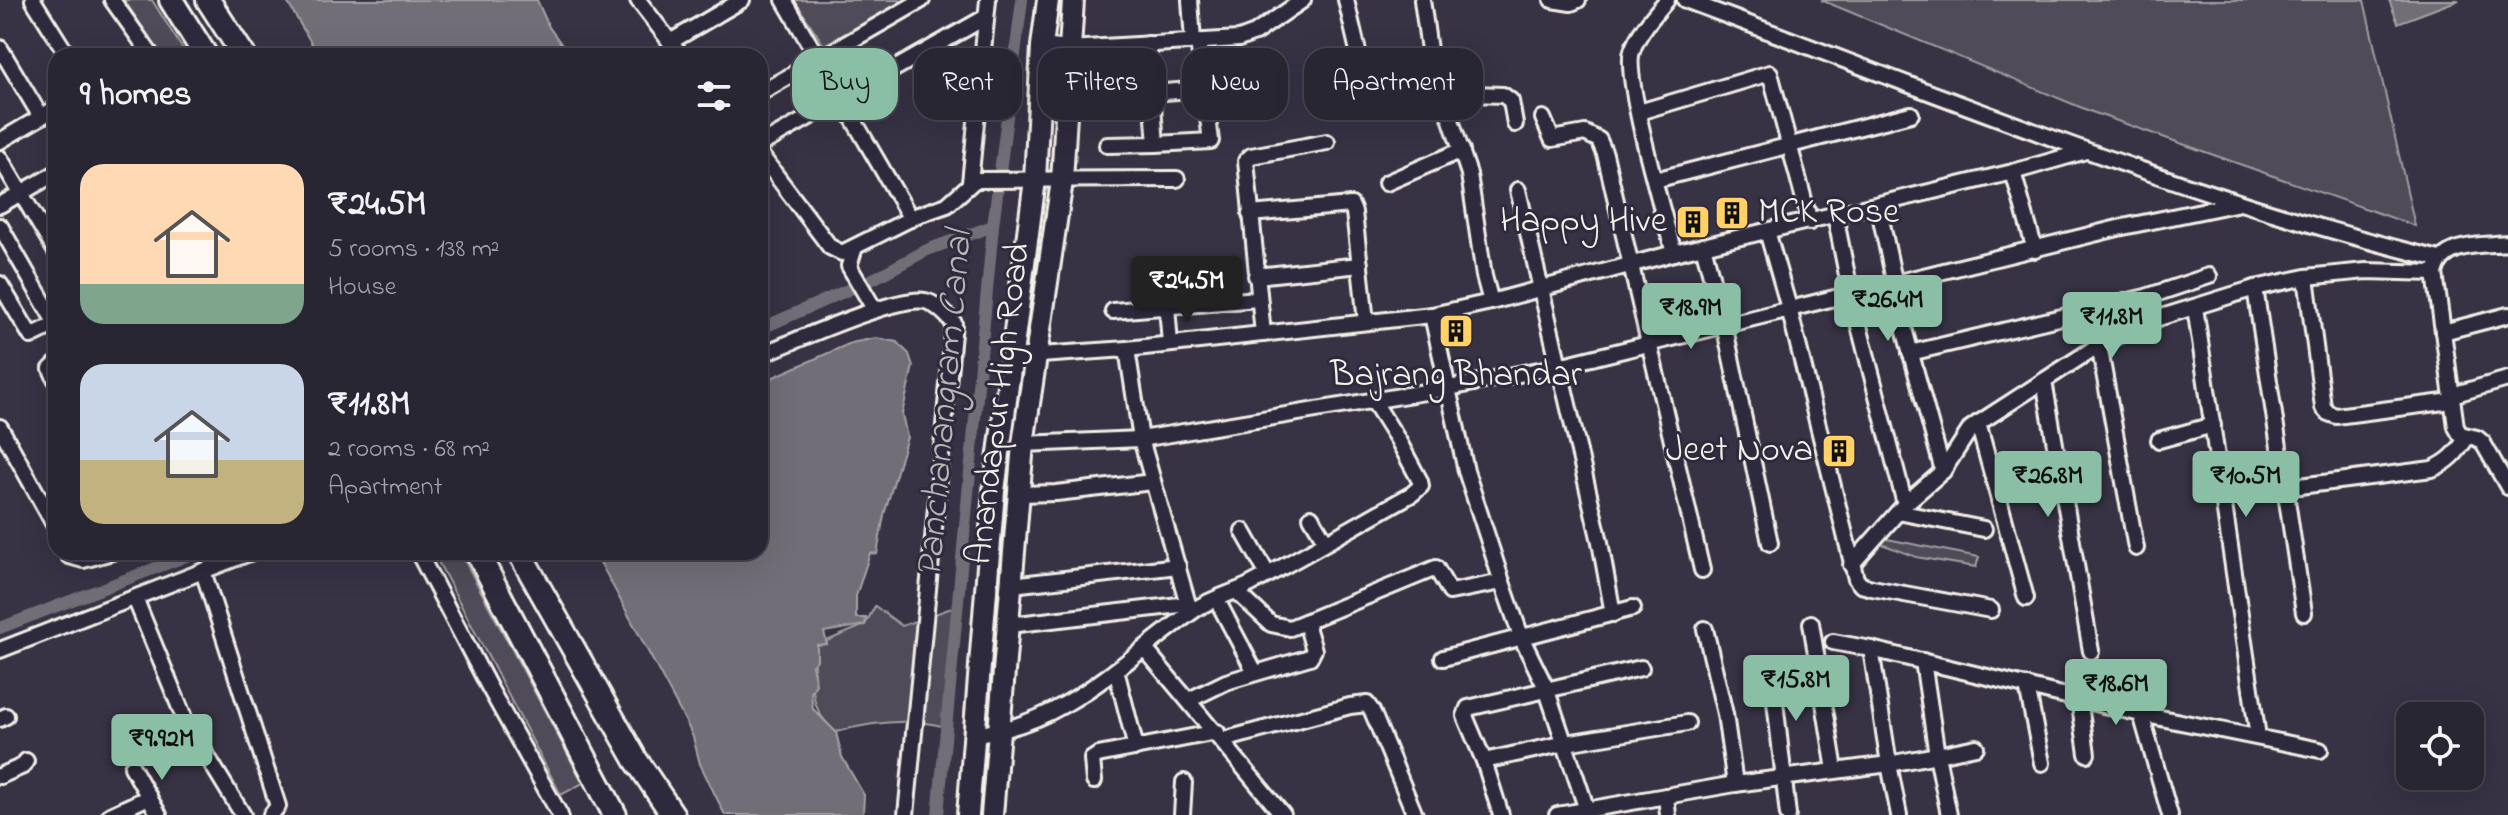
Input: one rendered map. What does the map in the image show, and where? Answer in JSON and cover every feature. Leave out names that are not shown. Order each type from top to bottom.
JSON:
[{"type":"main road","points":[[171,0],[201,48]]},
{"type":"main road","points":[[208,0],[239,48]]},
{"type":"main road","name":"Anandapur High Road","points":[[968,815],[994,491],[1035,180],[1042,46],[1048,0]]},
{"type":"main road","name":"Anandapur High Road","points":[[1069,48],[1073,0]]},
{"type":"main road","name":"Anandapur High Road","points":[[992,815],[1023,444],[1062,181],[1065,120]]},
{"type":"main road","points":[[481,560],[615,815]]},
{"type":"main road","points":[[524,560],[636,760],[673,815]]},
{"type":"street","points":[[33,0],[63,48]]},
{"type":"street","points":[[112,0],[143,48]]},
{"type":"street","points":[[670,42],[742,0]]},
{"type":"street","points":[[784,0],[812,48]]},
{"type":"street","points":[[836,48],[922,0]]},
{"type":"street","points":[[970,183],[988,0]]},
{"type":"street","points":[[1190,0],[1196,48]]},
{"type":"street","points":[[1085,48],[1239,39],[1255,33],[1303,0]]},
{"type":"street","points":[[1346,0],[1357,48]]},
{"type":"street","points":[[1422,0],[1429,48]]},
{"type":"street","points":[[1552,0],[1571,3],[1578,0]]},
{"type":"street","points":[[1667,0],[1645,29],[1632,52],[1630,63],[1674,253]]},
{"type":"street","points":[[1685,0],[2086,151],[2437,266]]},
{"type":"street","points":[[646,2],[675,48]]},
{"type":"street","points":[[898,66],[986,17]]},
{"type":"street","points":[[1148,44],[1148,48]]},
{"type":"street","points":[[1042,46],[1060,48]]},
{"type":"street","points":[[0,48],[41,117]]},
{"type":"street","points":[[1639,112],[1770,73],[1810,222]]},
{"type":"street","points":[[768,88],[792,74]]},
{"type":"street","points":[[1483,94],[1503,95],[1511,101],[1515,124]]},
{"type":"street","points":[[0,141],[48,113]]},
{"type":"street","points":[[1655,180],[1911,114]]},
{"type":"street","points":[[1543,118],[1552,139],[1585,133],[1599,140],[1633,265],[1702,570]]},
{"type":"street","points":[[768,140],[803,120]]},
{"type":"street","points":[[853,120],[911,219]]},
{"type":"street","points":[[1154,120],[1156,144]]},
{"type":"street","points":[[1107,145],[1211,141],[1208,120]]},
{"type":"street","points":[[1451,120],[1469,174],[1484,276],[1491,302]]},
{"type":"street","points":[[1263,334],[1250,214],[1248,158],[1327,142]]},
{"type":"street","points":[[1386,183],[1462,150]]},
{"type":"street","points":[[1011,357],[1127,349],[1432,315],[2013,172],[2086,151]]},
{"type":"street","points":[[0,158],[20,194],[48,229]]},
{"type":"street","points":[[768,165],[830,247],[842,253],[947,205],[970,183],[992,178],[1062,181],[1177,179]]},
{"type":"street","points":[[2013,172],[2035,250]]},
{"type":"street","points":[[0,205],[48,178]]},
{"type":"street","points":[[1518,190],[1600,542],[1613,614]]},
{"type":"street","points":[[1023,444],[1141,439],[1449,388],[1559,366],[2118,228],[2240,203]]},
{"type":"street","points":[[1250,214],[1351,205],[1366,322]]},
{"type":"street","points":[[1878,205],[1910,353],[1943,471]]},
{"type":"street","points":[[1835,215],[1901,508]]},
{"type":"street","points":[[1767,231],[1789,308],[1851,565],[1861,585],[1991,610]]},
{"type":"street","points":[[2,234],[48,311]]},
{"type":"street","points":[[1851,565],[1901,508],[1943,471],[1971,428],[2099,345],[2152,320],[2255,288],[2306,277],[2437,266],[2459,248],[2508,243]]},
{"type":"street","points":[[1703,246],[1724,324],[1770,543]]},
{"type":"street","points":[[855,247],[849,266],[873,307]]},
{"type":"street","points":[[1256,276],[1360,265]]},
{"type":"street","points":[[2437,266],[2456,427],[2460,434],[2477,438],[2483,443],[2506,478]]},
{"type":"street","points":[[1910,353],[2146,297],[2209,276]]},
{"type":"street","points":[[2306,277],[2323,407],[2328,413],[2336,416],[2452,398],[2508,379]]},
{"type":"street","points":[[0,284],[31,336],[48,328]]},
{"type":"street","points":[[2255,288],[2304,613]]},
{"type":"street","points":[[2146,297],[2152,320]]},
{"type":"street","points":[[1113,311],[1258,299]]},
{"type":"street","points":[[768,352],[896,304],[924,300],[938,307],[954,323],[906,815]]},
{"type":"street","points":[[1167,306],[1170,344]]},
{"type":"street","points":[[2195,307],[2258,737]]},
{"type":"street","points":[[1432,315],[1466,471],[1522,639],[1546,688],[1587,810]]},
{"type":"street","points":[[2443,332],[2508,315]]},
{"type":"street","points":[[2099,345],[2136,548]]},
{"type":"street","points":[[1127,349],[1141,439],[1191,607]]},
{"type":"street","points":[[2044,381],[2091,651]]},
{"type":"street","points":[[1009,625],[1191,607],[1217,600],[1412,494],[1421,486],[1374,402]]},
{"type":"street","points":[[1978,423],[2026,598]]},
{"type":"street","points":[[2159,440],[2213,425]]},
{"type":"street","points":[[0,427],[48,508]]},
{"type":"street","points":[[2284,488],[2432,469],[2447,463],[2467,437]]},
{"type":"street","points":[[1019,494],[1153,482]]},
{"type":"street","points":[[1901,508],[1984,529]]},
{"type":"street","points":[[1311,517],[1326,542]]},
{"type":"street","points":[[1243,531],[1268,575]]},
{"type":"street","points":[[0,650],[231,560]]},
{"type":"street","points":[[422,560],[560,815]]},
{"type":"street","points":[[1012,585],[1178,566]]},
{"type":"street","points":[[1236,591],[1271,624],[1290,628],[1436,568],[1450,592],[1502,582]]},
{"type":"street","points":[[203,571],[278,806],[271,815]]},
{"type":"street","points":[[135,598],[185,720],[243,815]]},
{"type":"street","points":[[1217,600],[1255,672]]},
{"type":"street","points":[[975,734],[998,732],[1063,707],[1145,649],[1191,607]]},
{"type":"street","points":[[1443,658],[1633,608]]},
{"type":"street","points":[[1189,700],[1255,672],[1295,663],[1313,654],[1314,647],[1306,623]]},
{"type":"street","points":[[1811,623],[1835,770]]},
{"type":"street","points":[[1705,629],[1725,714],[1735,784]]},
{"type":"street","points":[[1833,642],[2141,714],[2320,750]]},
{"type":"street","points":[[1145,649],[1283,815]]},
{"type":"street","points":[[1871,649],[1899,815]]},
{"type":"street","points":[[1923,661],[1949,815]]},
{"type":"street","points":[[1501,815],[1484,761],[1465,716],[1468,708],[1641,668]]},
{"type":"street","points":[[1116,670],[1136,748]]},
{"type":"street","points":[[1788,815],[1773,684],[1820,677]]},
{"type":"street","points":[[2027,686],[2042,763]]},
{"type":"street","points":[[2079,698],[2087,754]]},
{"type":"street","points":[[1094,781],[1092,759],[1095,756],[1220,736],[1367,704],[1415,815]]},
{"type":"street","points":[[2141,714],[2170,815]]},
{"type":"street","points":[[1484,761],[1566,743],[1687,723]]},
{"type":"street","points":[[1557,815],[1735,784],[1889,764],[1976,747]]},
{"type":"street","points":[[0,776],[23,766],[26,761]]},
{"type":"street","points":[[132,767],[159,815]]},
{"type":"street","points":[[1182,815],[1184,782]]},
{"type":"street","points":[[1666,796],[1668,815]]},
{"type":"street","points":[[110,815],[149,797]]},
{"type":"shaded area","points":[[124,0],[152,0],[182,48],[157,48]]},
{"type":"shaded area","points":[[286,0],[537,0],[549,27],[564,48],[314,48]]},
{"type":"shaded area","points":[[794,0],[899,0],[902,5],[824,45]]},
{"type":"shaded area","points":[[1821,0],[2364,0],[2415,226],[2092,112]]},
{"type":"shaded area","points":[[2389,0],[2459,0],[2398,23]]},
{"type":"shaded area","points":[[876,338],[897,342],[909,354],[913,366],[902,414],[907,437],[884,515],[877,554],[870,553],[856,596],[856,618],[866,618],[865,625],[824,632],[827,644],[817,645],[817,660],[812,665],[816,684],[811,693],[813,709],[836,732],[842,757],[864,795],[863,815],[725,815],[700,764],[687,724],[598,560],[768,560],[768,379],[851,343]]},
{"type":"shaded area","points":[[1882,538],[1979,557],[1976,567],[1916,557],[1879,543]]},
{"type":"shaded area","points":[[437,560],[464,560],[583,783],[561,795]]},
{"type":"shaded area","points":[[875,606],[902,626],[957,606],[946,727],[918,722],[891,722],[836,732],[819,713],[813,692],[817,645],[865,625]]},
{"type":"waterway","name":"Panchanangram Canal","points":[[938,815],[993,226],[1022,0]]},
{"type":"waterway","points":[[768,325],[875,278],[927,250],[993,226]]},
{"type":"waterway","points":[[0,628],[176,560]]},
{"type":"place","name":"MCK Rose","points":[[1732,213]]},
{"type":"place","name":"Happy Hive","points":[[1693,222]]},
{"type":"place","name":"Bajrang Bhandar","points":[[1456,331]]},
{"type":"place","name":"Jeet Nova","points":[[1839,451]]}]
